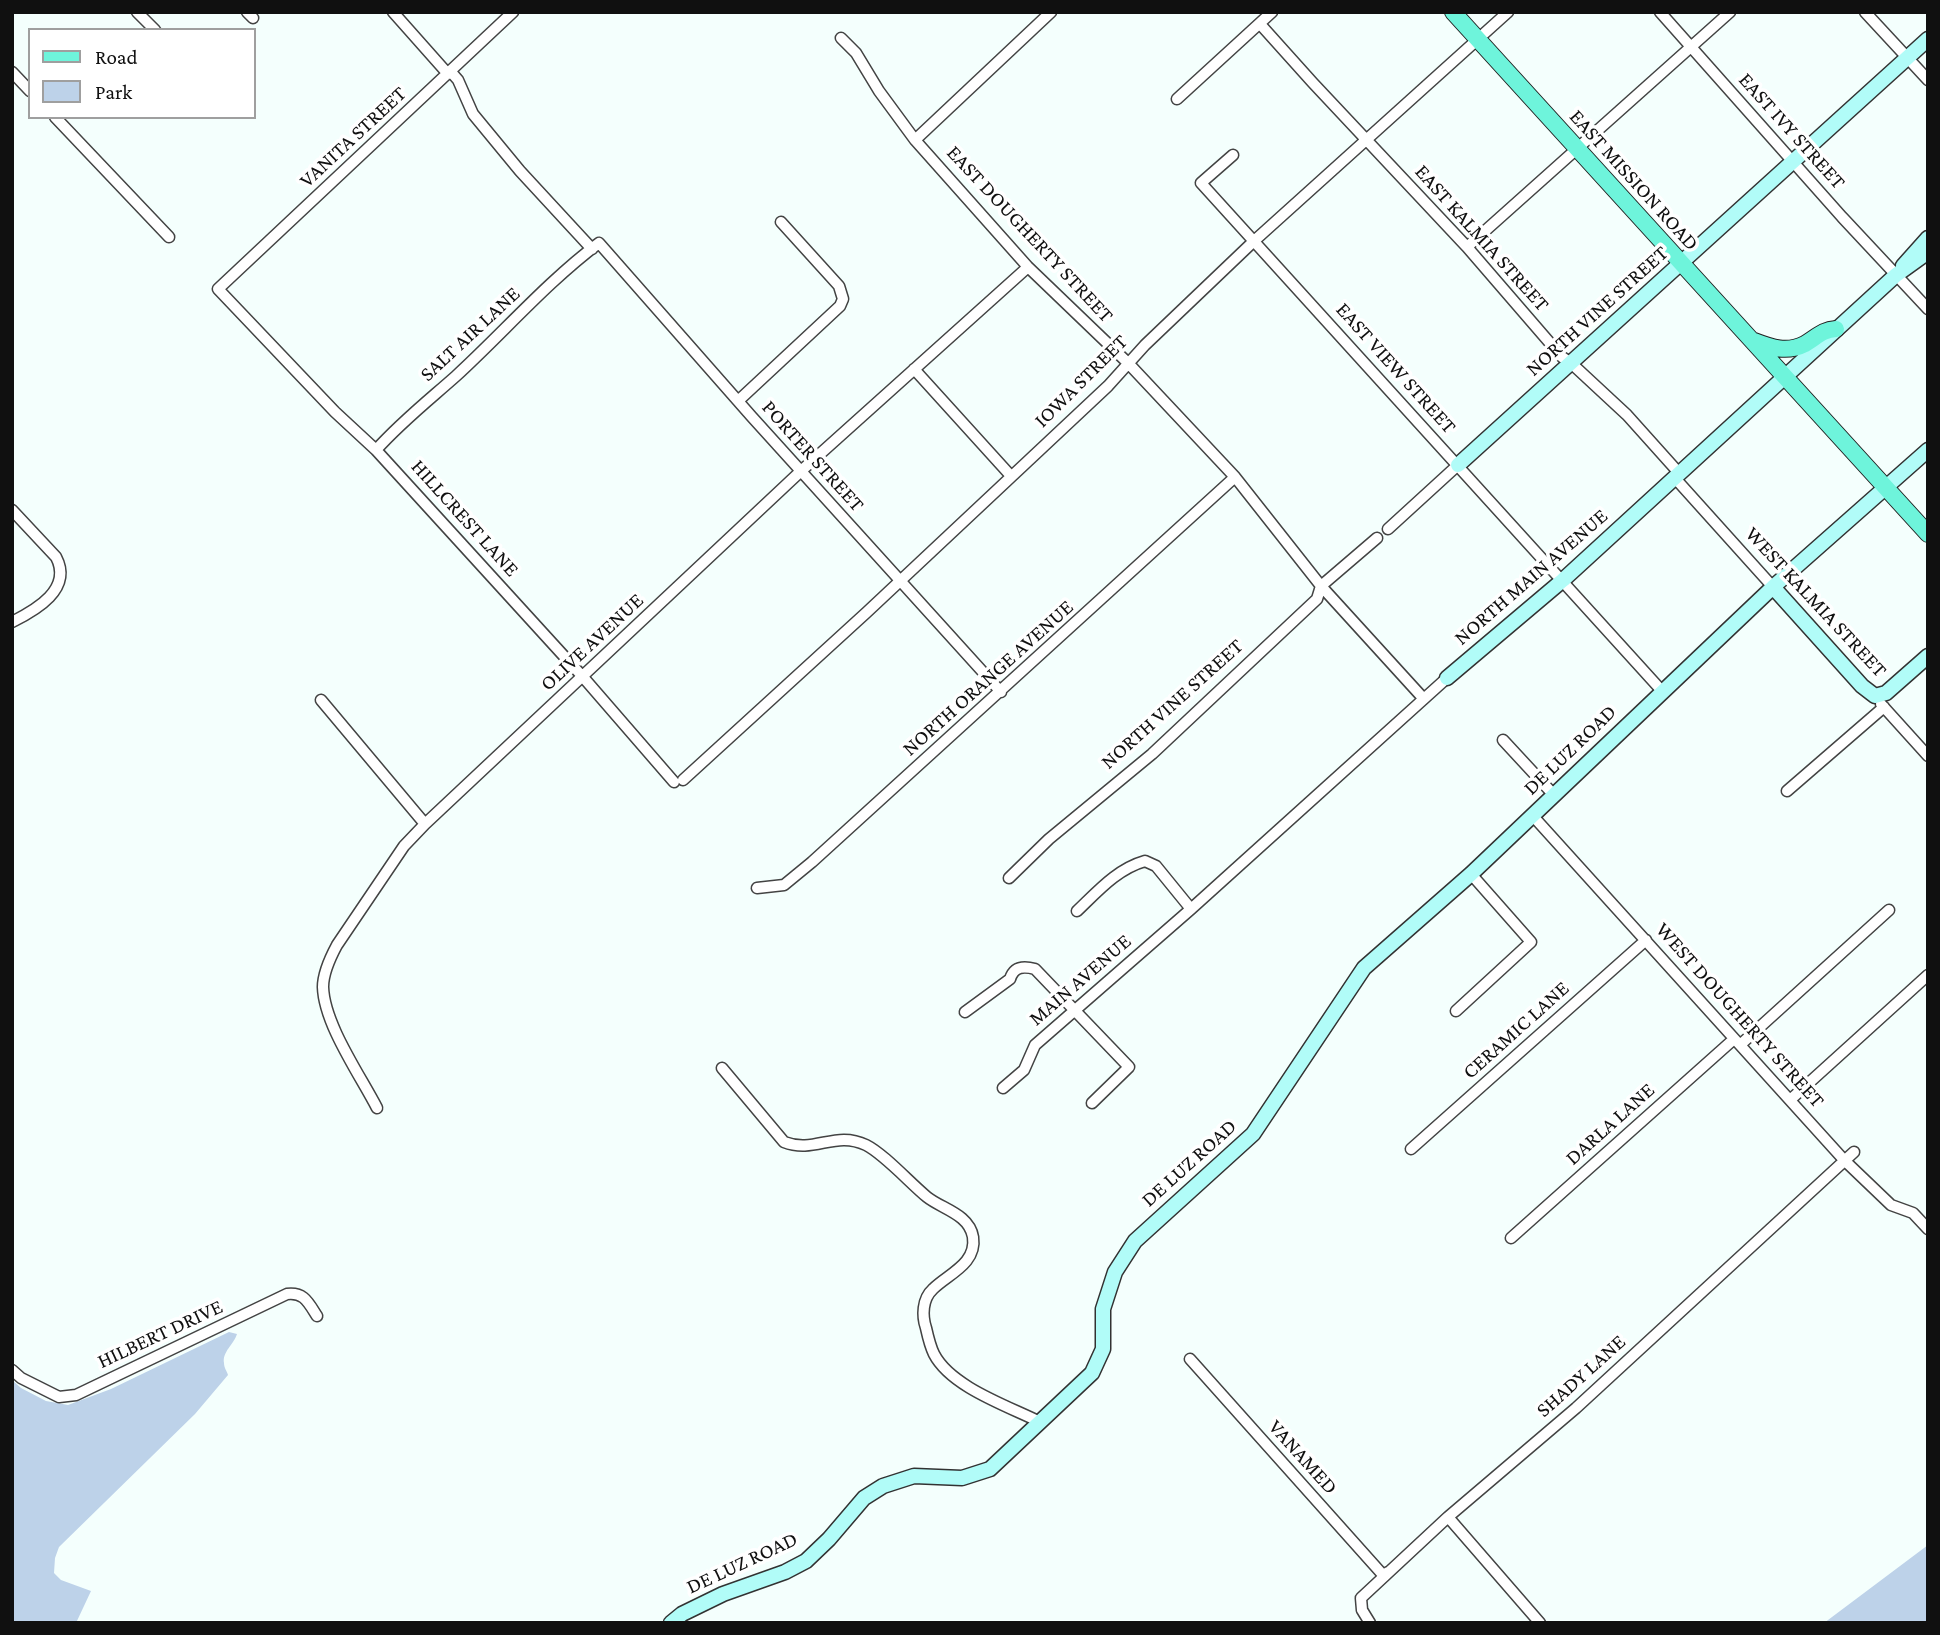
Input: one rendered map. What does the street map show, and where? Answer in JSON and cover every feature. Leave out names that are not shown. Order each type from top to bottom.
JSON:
[{"type":"main road","name":"EAST MISSION ROAD","points":[[1453,12],[1928,534]]},
{"type":"main road","name":"NORTH VINE STREET","points":[[1458,465],[1928,39]]},
{"type":"main road","name":"NORTH MAIN AVENUE","points":[[1896,275],[1916,248],[1928,238]]},
{"type":"main road","name":"NORTH MAIN AVENUE","points":[[1447,678],[1563,580],[1896,275],[1928,252]]},
{"type":"main road","points":[[1751,339],[1784,350],[1804,344],[1825,330],[1836,329]]},
{"type":"main road","name":"DE LUZ ROAD","points":[[670,1623],[682,1614],[723,1594],[785,1572],[806,1561],[864,1498],[883,1486],[914,1476],[961,1478],[990,1469],[1092,1373],[1103,1349],[1103,1309],[1115,1272],[1135,1241],[1253,1134],[1364,968],[1471,874],[1773,587],[1928,450]]},
{"type":"main road","name":"WEST KALMIA STREET","points":[[1773,587],[1879,702]]},
{"type":"main road","points":[[1879,702],[1928,656]]},
{"type":"street","points":[[137,12],[153,28]]},
{"type":"street","name":"PORTER STREET","points":[[393,12],[458,80],[473,114],[520,171],[595,246],[1002,692]]},
{"type":"street","name":"VANITA STREET","points":[[219,289],[513,12]]},
{"type":"street","points":[[1177,99],[1272,12]]},
{"type":"street","name":"IOWA STREET","points":[[678,781],[901,581],[1108,386],[1128,363],[1255,241],[1508,12]]},
{"type":"street","name":"EAST IVY STREET","points":[[1660,12],[1928,309]]},
{"type":"street","points":[[1467,247],[1730,12]]},
{"type":"street","points":[[1865,12],[1928,80]]},
{"type":"street","points":[[915,140],[1048,13]]},
{"type":"street","name":"EAST KALMIA STREET","points":[[1260,24],[1467,247],[1562,357],[1572,363],[1627,415],[1676,475]]},
{"type":"street","name":"EAST DOUGHERTY STREET","points":[[841,38],[856,53],[878,91],[915,140],[1028,267],[1128,363],[1236,477],[1321,586],[1423,698]]},
{"type":"street","points":[[12,72],[28,89]]},
{"type":"street","points":[[57,119],[169,237]]},
{"type":"street","name":"EAST VIEW STREET","points":[[1233,155],[1202,183],[1662,691]]},
{"type":"street","points":[[738,401],[839,306],[843,299],[839,286],[781,222]]},
{"type":"street","name":"SALT AIR LANE","points":[[376,450],[398,425],[456,375],[566,268],[595,246]]},
{"type":"street","name":"OLIVE AVENUE","points":[[377,1108],[329,1017],[323,986],[329,960],[337,945],[404,846],[801,471],[1028,267]]},
{"type":"street","name":"HILLCREST LANE","points":[[219,289],[335,412],[376,450],[678,781]]},
{"type":"street","points":[[914,369],[1011,476]]},
{"type":"street","name":"NORTH VINE STREET","points":[[1388,529],[1458,465]]},
{"type":"street","name":"WEST KALMIA STREET","points":[[1676,475],[1773,587]]},
{"type":"street","name":"NORTH ORANGE AVENUE","points":[[757,888],[785,885],[1002,692],[1236,477]]},
{"type":"street","points":[[12,510],[56,557],[60,564],[60,573],[49,599],[12,622]]},
{"type":"street","name":"NORTH VINE STREET","points":[[1009,878],[1049,839],[1152,754],[1317,599],[1321,586],[1377,538]]},
{"type":"street","name":"NORTH MAIN AVENUE","points":[[1191,909],[1447,678]]},
{"type":"street","points":[[321,700],[425,824]]},
{"type":"street","points":[[1787,791],[1879,702]]},
{"type":"street","name":"WEST KALMIA STREET","points":[[1879,702],[1928,756]]},
{"type":"street","points":[[1503,740],[1553,794]]},
{"type":"street","name":"WEST DOUGHERTY STREET","points":[[1532,815],[1844,1160],[1891,1205],[1913,1213],[1928,1229]]},
{"type":"street","points":[[1077,911],[1112,878],[1129,866],[1145,861],[1156,866],[1191,909]]},
{"type":"street","points":[[1456,1011],[1531,942],[1471,874]]},
{"type":"street","name":"MAIN AVENUE","points":[[1003,1088],[1024,1070],[1035,1045],[1191,909]]},
{"type":"street","name":"DARLA LANE","points":[[1511,1238],[1889,910]]},
{"type":"street","name":"CERAMIC LANE","points":[[1411,1149],[1646,940]]},
{"type":"street","points":[[965,1012],[1010,979],[1017,969],[1035,969],[1129,1067],[1092,1103]]},
{"type":"street","points":[[1790,1100],[1928,975]]},
{"type":"street","points":[[722,1068],[784,1142],[795,1147],[851,1139],[869,1146],[931,1200],[955,1213],[966,1223],[973,1236],[972,1252],[965,1264],[931,1290],[923,1305],[923,1321],[934,1354],[946,1369],[978,1392],[1040,1422]]},
{"type":"street","name":"SHADY LANE","points":[[1370,1623],[1362,1610],[1361,1598],[1448,1517],[1576,1408],[1854,1152]]},
{"type":"street","name":"HILBERT DRIVE","points":[[12,1370],[21,1378],[59,1397],[76,1395],[287,1294],[304,1296],[317,1315]]},
{"type":"street","name":"VANAMED","points":[[1190,1360],[1383,1575],[1389,1572]]},
{"type":"street","points":[[1448,1517],[1540,1623]]},
{"type":"green space","points":[[229,1332],[237,1334],[224,1359],[228,1375],[195,1414],[59,1547],[54,1573],[61,1580],[91,1591],[76,1623],[12,1623],[12,1380],[46,1401],[68,1405],[111,1389]]},
{"type":"green space","points":[[1928,1545],[1928,1623],[1824,1623]]}]
